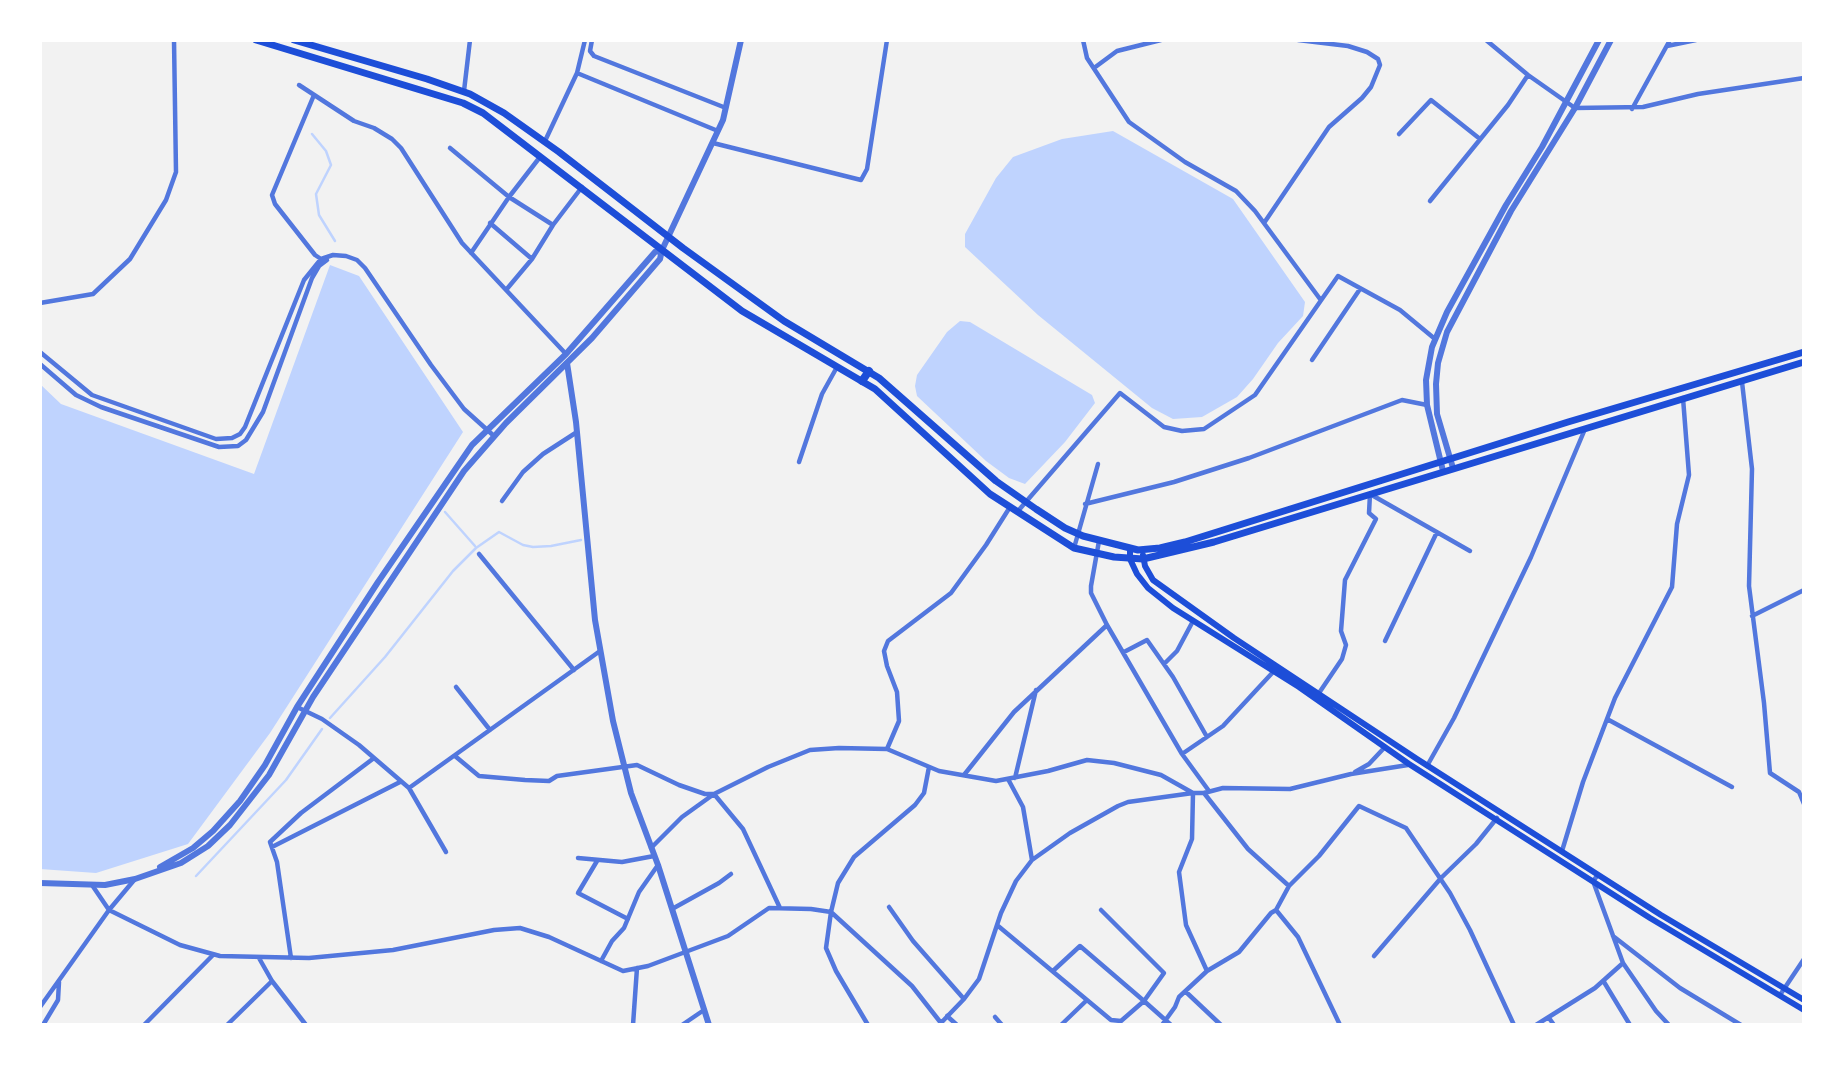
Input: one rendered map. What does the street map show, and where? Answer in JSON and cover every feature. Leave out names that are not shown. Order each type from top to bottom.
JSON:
[{"type":"highway","points":[[862,381],[869,371]]},
{"type":"main road","points":[[256,40],[463,103],[483,113],[742,311],[875,389],[970,477],[1014,510],[1074,548],[1096,553],[1143,559],[1214,542],[1443,471],[1452,464],[1568,422],[1804,352]]},
{"type":"main road","points":[[294,40],[312,43],[427,79],[464,92],[504,113],[784,321],[869,371],[907,401],[996,481],[1026,502],[1078,534],[1130,548],[1143,550],[1185,542],[1342,491],[1440,463],[1452,464],[1585,429],[1804,362]]},
{"type":"main road","points":[[1130,548],[1130,559],[1136,574],[1148,588],[1194,621],[1274,671],[1409,764],[1804,1010]]},
{"type":"main road","points":[[1143,550],[1143,559],[1149,574],[1159,585],[1234,638],[1598,875],[1804,1000]]},
{"type":"street","points":[[40,303],[93,294],[130,259],[166,200],[176,172],[174,40]]},
{"type":"street","points":[[464,92],[470,40]]},
{"type":"street","points":[[544,142],[577,73],[585,40]]},
{"type":"street","points":[[592,40],[590,51],[594,56],[726,108]]},
{"type":"street","points":[[40,883],[105,885],[135,879],[181,863],[208,846],[230,825],[269,775],[305,711],[448,492],[494,436],[567,363],[660,259],[718,131],[726,108],[741,40]]},
{"type":"street","points":[[712,142],[862,180],[867,169],[887,40]]},
{"type":"street","points":[[1083,40],[1087,58],[1129,122],[1185,162],[1237,191],[1320,299]]},
{"type":"street","points":[[1094,68],[1117,51],[1161,40]]},
{"type":"street","points":[[1264,223],[1329,127],[1371,87],[1380,65],[1378,59],[1367,52],[1348,46],[1298,40]]},
{"type":"street","points":[[1486,40],[1574,108],[1632,108],[1698,94],[1804,78]]},
{"type":"street","points":[[1443,471],[1427,405],[1427,370],[1435,339],[1506,205],[1542,147],[1599,40]]},
{"type":"street","points":[[1452,464],[1437,414],[1438,363],[1447,332],[1511,211],[1574,108],[1611,40]]},
{"type":"street","points":[[1632,108],[1670,40]]},
{"type":"street","points":[[1666,47],[1696,40]]},
{"type":"street","points":[[307,56],[312,43]]},
{"type":"street","points":[[577,73],[718,131]]},
{"type":"street","points":[[1430,201],[1528,75]]},
{"type":"street","points":[[299,85],[354,121],[383,134],[401,148],[450,226],[471,253],[566,354],[577,432],[595,620],[613,721],[631,793],[658,865],[709,1025]]},
{"type":"street","points":[[314,95],[272,195],[275,204],[321,259]]},
{"type":"street","points":[[1399,134],[1431,100],[1480,139]]},
{"type":"street","points":[[450,148],[509,197],[553,225]]},
{"type":"street","points":[[471,253],[490,223],[541,156]]},
{"type":"street","points":[[506,290],[532,259],[553,225],[582,187]]},
{"type":"street","points":[[490,223],[532,259]]},
{"type":"street","points":[[143,876],[193,848],[213,831],[240,800],[265,765],[298,707],[447,478],[471,445],[566,354],[655,252],[662,250]]},
{"type":"street","points":[[40,364],[76,396],[101,407],[219,447],[238,446],[246,440],[263,412],[312,278],[319,266],[333,255]]},
{"type":"street","points":[[40,352],[92,395],[216,439],[232,438],[240,434],[245,427],[304,280],[321,259],[333,255],[346,256],[357,260],[365,268],[464,409],[494,436]]},
{"type":"street","points":[[887,749],[898,722],[897,692],[884,652],[888,641],[951,593],[1014,510],[1026,502],[1119,393],[1164,427],[1182,432],[1204,429],[1255,394],[1338,276],[1400,310],[1435,339]]},
{"type":"street","points":[[1312,360],[1360,289]]},
{"type":"street","points":[[799,462],[822,394],[838,366]]},
{"type":"street","points":[[1742,382],[1752,469],[1749,586],[1770,773],[1801,789],[1804,804]]},
{"type":"street","points":[[1562,851],[1583,782],[1615,698],[1672,587],[1676,524],[1689,475],[1683,398]]},
{"type":"street","points":[[1086,504],[1187,478],[1402,400],[1427,405]]},
{"type":"street","points":[[1427,765],[1454,718],[1531,557],[1585,429]]},
{"type":"street","points":[[502,501],[523,472],[543,454],[577,432]]},
{"type":"street","points":[[1074,548],[1098,464]]},
{"type":"street","points":[[1319,692],[1342,659],[1346,645],[1341,631],[1345,580],[1376,519],[1369,513],[1370,494],[1470,551]]},
{"type":"street","points":[[1385,641],[1437,531]]},
{"type":"street","points":[[1099,541],[1091,593],[1107,625],[1206,792],[1248,849],[1289,886]]},
{"type":"street","points":[[479,554],[574,670]]},
{"type":"street","points":[[1752,616],[1804,590]]},
{"type":"street","points":[[1164,664],[1177,651],[1194,621]]},
{"type":"street","points":[[964,775],[1014,712],[1107,625]]},
{"type":"street","points":[[1124,652],[1147,640],[1208,737]]},
{"type":"street","points":[[410,788],[601,650]]},
{"type":"street","points":[[1182,754],[1223,726],[1274,671]]},
{"type":"street","points":[[456,687],[490,730]]},
{"type":"street","points":[[1015,778],[1036,690]]},
{"type":"street","points":[[298,707],[331,726],[410,788],[446,852]]},
{"type":"street","points":[[1607,719],[1732,787]]},
{"type":"street","points":[[651,848],[682,817],[714,794],[810,750],[860,747],[887,749],[939,771],[996,781],[1087,760],[1114,763],[1161,775],[1193,793]]},
{"type":"street","points":[[1352,774],[1369,764],[1385,747]]},
{"type":"street","points":[[455,756],[479,776],[525,780],[549,781],[557,776],[637,765],[679,785],[705,794],[714,794]]},
{"type":"street","points":[[291,958],[277,862],[270,842],[301,813],[374,758]]},
{"type":"street","points":[[92,884],[108,909],[180,945],[214,954],[291,958],[394,950],[494,930],[520,928],[549,937],[623,971],[728,936],[769,908],[831,912],[912,986],[940,1024],[979,979],[997,925],[1016,881],[1032,860],[1070,833],[1118,806],[1154,797],[1223,788],[1290,789],[1409,764],[1417,759]]},
{"type":"street","points":[[868,1025],[836,971],[826,948],[831,912],[838,883],[854,857],[915,805],[924,793],[929,767]]},
{"type":"street","points":[[1008,779],[1023,807],[1032,860]]},
{"type":"street","points":[[272,847],[400,782]]},
{"type":"street","points":[[1193,793],[1192,839],[1178,872],[1186,925],[1207,971]]},
{"type":"street","points":[[714,794],[743,829],[780,908]]},
{"type":"street","points":[[1054,970],[1080,946],[1166,1023],[1179,996],[1207,971],[1239,952],[1276,910],[1289,886],[1319,856],[1359,806],[1406,828],[1441,878],[1470,930],[1514,1025]]},
{"type":"street","points":[[1374,956],[1441,878],[1476,844],[1501,812]]},
{"type":"street","points":[[578,858],[622,862],[654,856]]},
{"type":"street","points":[[597,861],[579,893],[628,919]]},
{"type":"street","points":[[601,961],[628,919],[639,892],[658,865]]},
{"type":"street","points":[[672,909],[731,874]]},
{"type":"street","points":[[1598,875],[1593,881],[1623,963],[1656,1012],[1669,1025]]},
{"type":"street","points":[[40,1007],[108,909],[135,879]]},
{"type":"street","points":[[889,907],[913,942],[964,999]]},
{"type":"street","points":[[997,925],[1111,1020],[1121,1021],[1144,1001],[1164,973],[1101,910]]},
{"type":"street","points":[[1276,910],[1298,937],[1340,1025]]},
{"type":"street","points":[[1613,935],[1680,988],[1741,1025]]},
{"type":"street","points":[[144,1025],[214,954]]},
{"type":"street","points":[[258,957],[271,981],[306,1025]]},
{"type":"street","points":[[1780,995],[1804,959]]},
{"type":"street","points":[[1536,1025],[1604,982],[1623,963]]},
{"type":"street","points":[[633,1025],[637,968]]},
{"type":"street","points":[[43,1025],[58,1000],[59,981]]},
{"type":"street","points":[[227,1025],[271,981]]},
{"type":"street","points":[[1604,982],[1630,1025]]},
{"type":"street","points":[[1186,992],[1221,1025]]},
{"type":"street","points":[[1061,1025],[1087,1000]]},
{"type":"street","points":[[682,1025],[704,1010]]},
{"type":"street","points":[[947,1016],[957,1025]]},
{"type":"street","points":[[995,1017],[1002,1025]]},
{"type":"street","points":[[1549,1018],[1554,1025]]},
{"type":"street","points":[[1106,1025],[1111,1020]]},
{"type":"water","points":[[1113,131],[1233,199],[1305,302],[1303,316],[1278,343],[1237,397],[1202,417],[1173,419],[1152,408],[1038,315],[965,247],[965,234],[996,178],[1013,157],[1062,139]]},
{"type":"water","points":[[330,265],[359,276],[463,432],[270,733],[188,844],[96,873],[40,869],[40,384],[61,404],[254,474]]},
{"type":"water","points":[[960,321],[970,322],[1092,395],[1095,403],[1065,442],[1025,484],[1009,478],[986,461],[917,396],[917,375],[947,332]]},
{"type":"waterway","points":[[312,134],[326,151],[331,165],[316,194],[319,215],[335,241]]},
{"type":"waterway","points":[[445,512],[475,546]]},
{"type":"waterway","points":[[330,718],[385,657],[453,571],[476,548],[499,532],[523,545],[533,547],[581,540]]},
{"type":"waterway","points":[[196,876],[286,780],[322,729]]}]
